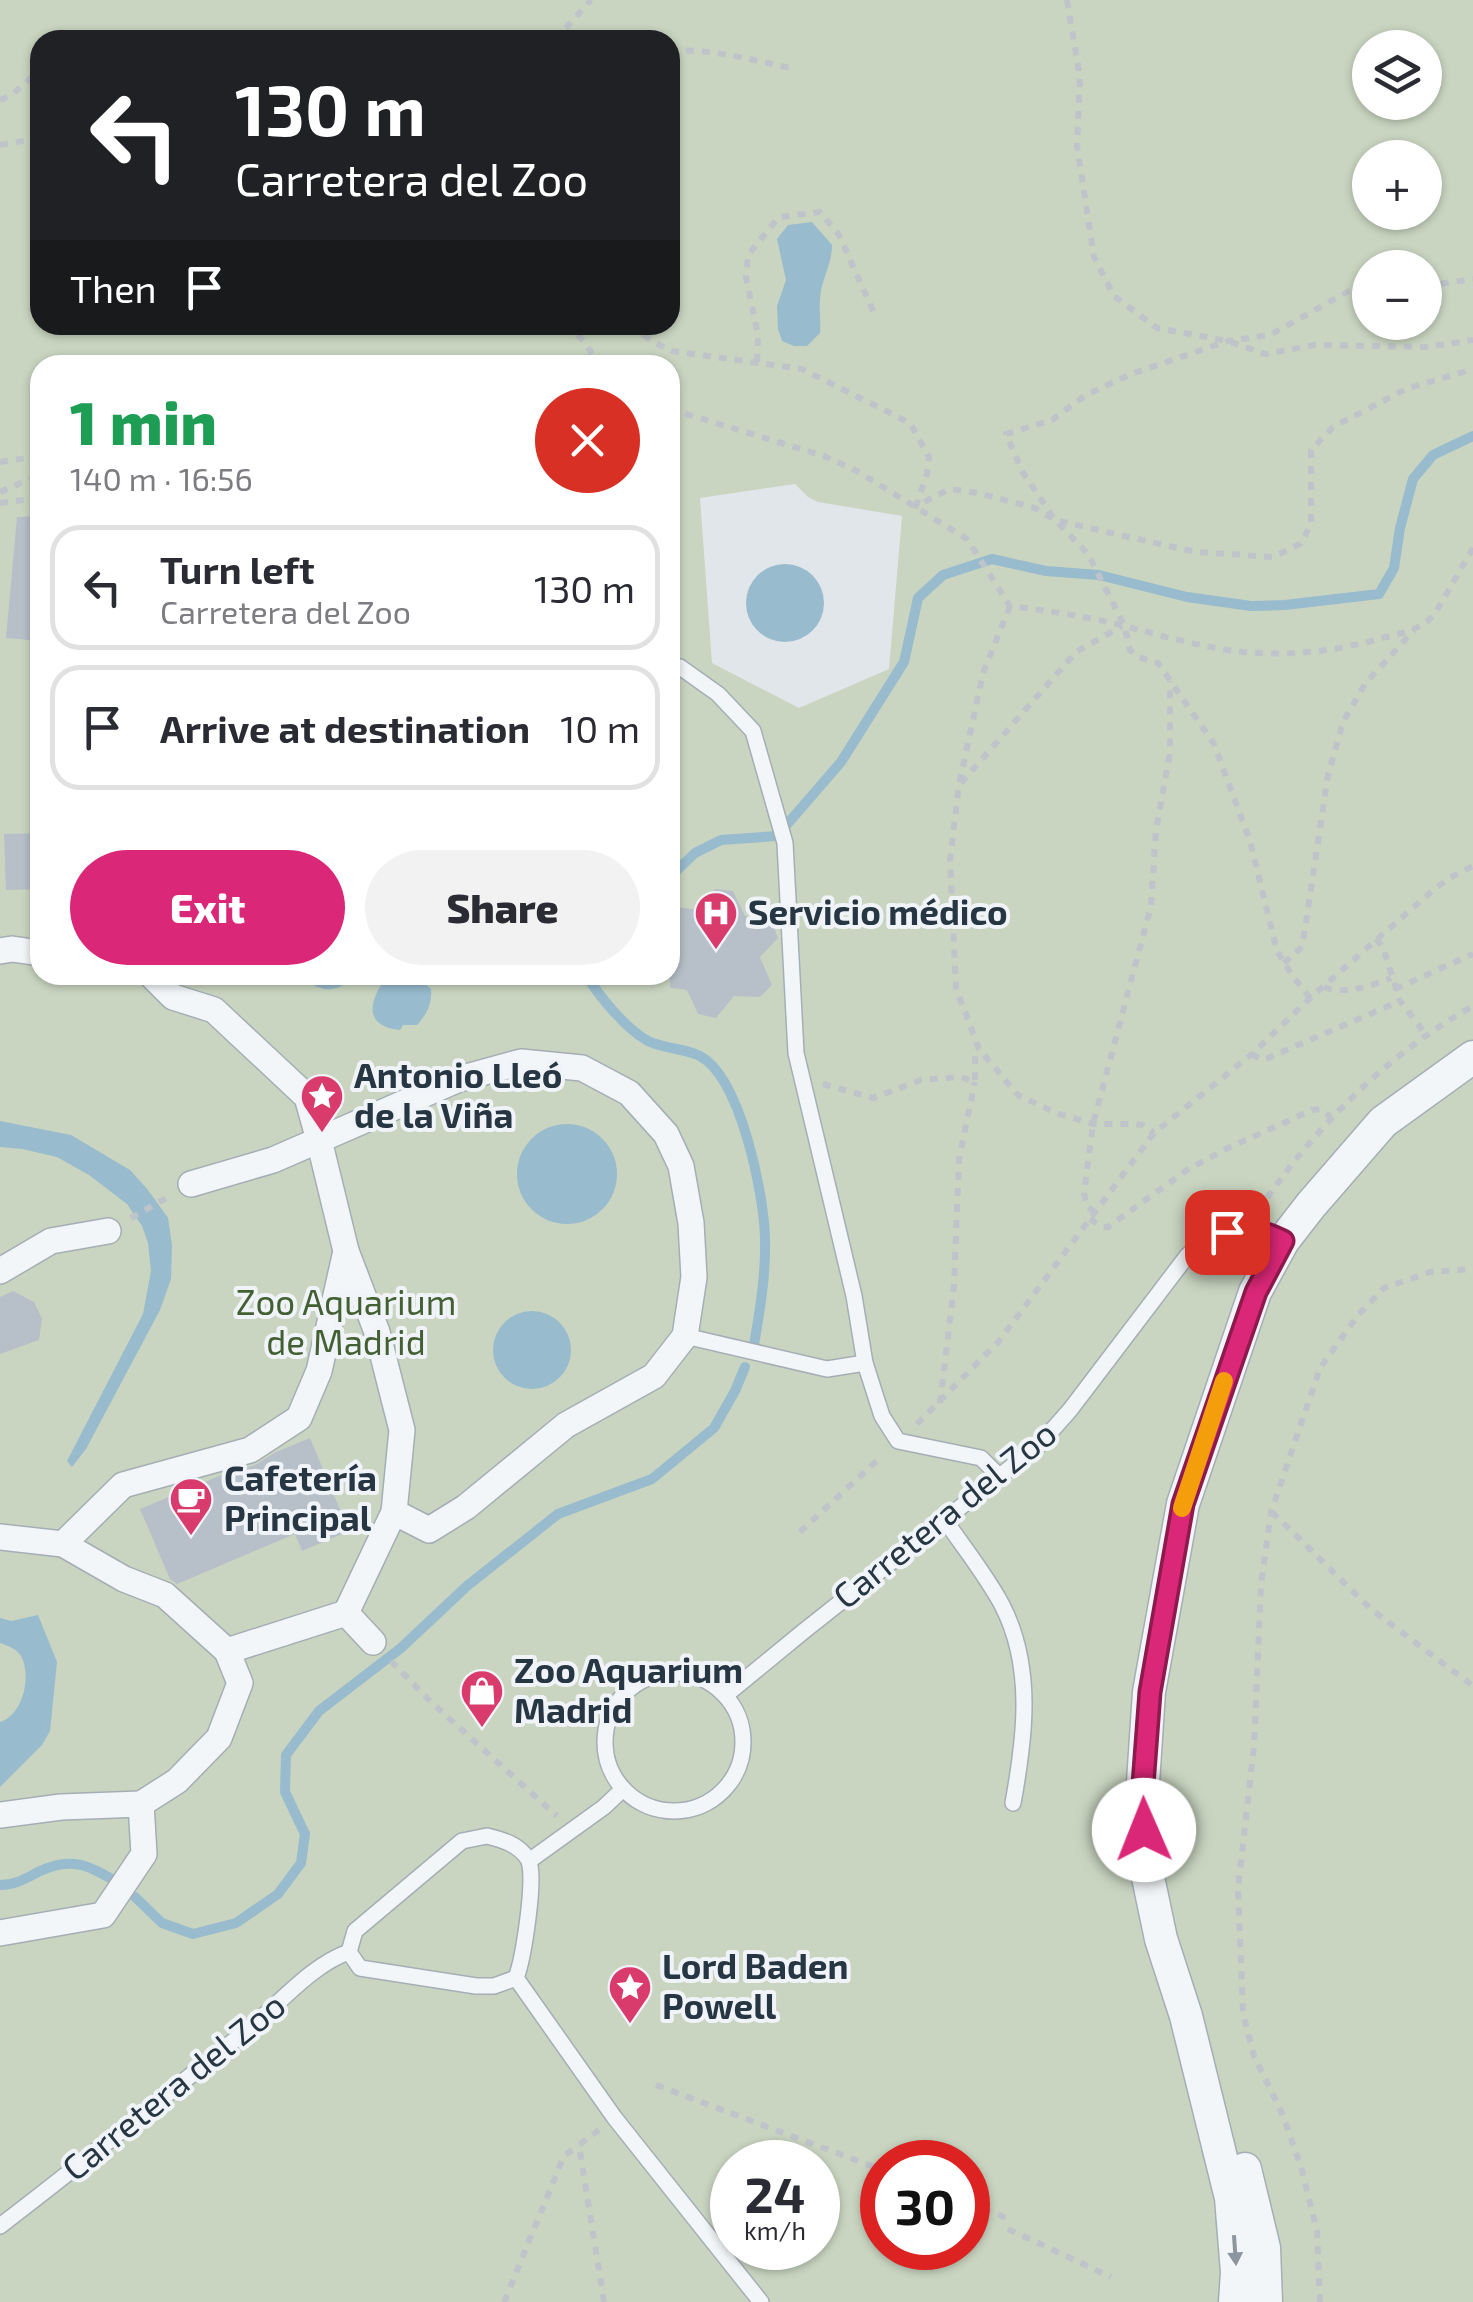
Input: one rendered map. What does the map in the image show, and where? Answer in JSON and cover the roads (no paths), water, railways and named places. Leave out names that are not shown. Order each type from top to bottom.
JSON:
[{"type":"street","points":[[0,951],[30,952]]},
{"type":"street","points":[[160,985],[173,997],[214,1010],[307,1097],[346,1251],[378,1332],[402,1430],[394,1512],[346,1613],[227,1651]]},
{"type":"street","points":[[1266,2302],[1264,2248],[1245,2170],[1161,1940],[1146,1863],[1142,1798],[1150,1692],[1183,1504],[1256,1292],[1283,1241],[1384,1122],[1473,1058]]},
{"type":"street","points":[[191,1184],[273,1160],[458,1078],[521,1062],[582,1068],[630,1094],[666,1134],[681,1166],[690,1223],[694,1277],[685,1336],[654,1376],[566,1425],[466,1507],[429,1530],[394,1512]]},
{"type":"street","points":[[0,1271],[51,1241],[108,1231]]},
{"type":"street","points":[[63,1544],[124,1485],[250,1450],[299,1418],[319,1371],[346,1251]]},
{"type":"street","points":[[0,1537],[63,1544],[124,1579],[164,1595],[227,1651],[240,1683],[219,1738],[177,1781],[141,1804],[61,1807],[0,1816]]},
{"type":"street","points":[[346,1613],[373,1642]]},
{"type":"street","points":[[0,1933],[103,1915],[144,1854],[141,1804]]},
{"type":"street","points":[[1186,2016],[1231,2198],[1235,2302]]},
{"type":"lane","points":[[680,667],[718,694],[752,731],[785,842],[794,1038],[877,1404],[898,1441],[981,1458],[998,1475]]},
{"type":"lane","name":"Carretera del Zoo","points":[[726,1696],[1039,1445],[1198,1244],[1246,1229],[1283,1241]]},
{"type":"lane","points":[[685,1336],[827,1370],[865,1363]]},
{"type":"lane","points":[[945,1520],[1001,1603],[1019,1654],[1024,1732],[1012,1803]]},
{"type":"lane","points":[[670,1672],[692,1675],[726,1696],[739,1718],[744,1738],[742,1760],[719,1795],[701,1806],[670,1811],[639,1802],[623,1789],[610,1770],[605,1749],[606,1727],[614,1706],[629,1689],[670,1672]]},
{"type":"lane","points":[[530,1861],[623,1789]]},
{"type":"lane","points":[[487,1836],[509,1842],[530,1861],[523,1959],[516,1978],[494,1986],[476,1986],[360,1968],[348,1952],[355,1931],[462,1841],[487,1836]]},
{"type":"lane","name":"Carretera del Zoo","points":[[0,2226],[128,2127],[331,1958],[348,1952]]},
{"type":"lane","points":[[516,1978],[614,2117],[760,2302]]},
{"type":"water","points":[[812,222],[832,245],[821,294],[820,333],[807,346],[794,346],[782,341],[778,329],[777,306],[786,280],[777,239],[788,225]]},
{"type":"water","points":[[785,564],[813,575],[824,603],[813,631],[785,642],[757,631],[746,603],[757,575]]},
{"type":"water","points":[[314,985],[343,985],[328,989]]},
{"type":"water","points":[[382,985],[426,985],[431,989],[431,999],[417,1025],[403,1025],[400,1030],[379,1023],[374,1017]]},
{"type":"water","points":[[0,1121],[71,1135],[130,1170],[168,1218],[171,1279],[160,1310],[86,1449],[72,1467],[67,1461],[143,1314],[151,1271],[148,1243],[127,1204],[89,1175],[57,1157],[0,1147]]},
{"type":"water","points":[[567,1124],[595,1132],[609,1146],[617,1174],[609,1202],[595,1216],[567,1224],[539,1216],[525,1202],[517,1174],[525,1146],[539,1132]]},
{"type":"water","points":[[532,1311],[560,1322],[571,1350],[560,1378],[532,1389],[504,1378],[493,1350],[504,1322]]},
{"type":"water","points":[[38,1615],[57,1662],[50,1731],[42,1745],[0,1787],[0,1722],[15,1712],[20,1703],[26,1674],[19,1653],[0,1643],[0,1618],[11,1621]]},
{"type":"waterway","points":[[680,867],[695,853],[721,840],[777,836],[841,762],[904,662],[918,598],[943,575],[992,559],[1046,571],[1099,575],[1187,597],[1251,606],[1379,594],[1394,568],[1413,479],[1433,455],[1473,436]]},
{"type":"waterway","points":[[593,985],[640,1036],[654,1044],[700,1056],[715,1068],[738,1112],[755,1167],[764,1219],[764,1279],[754,1345]]},
{"type":"waterway","points":[[135,1897],[162,1923],[193,1934],[236,1923],[278,1894],[301,1863],[305,1834],[285,1792],[286,1755],[319,1711],[401,1648],[467,1586],[558,1514],[652,1479],[714,1428],[745,1367]]},
{"type":"waterway","points":[[0,1885],[61,1864],[90,1868],[120,1884]]},
{"type":"place","name":"Servicio médico","points":[[716,951]]},
{"type":"place","name":"Antonio Lleó de la Viña","points":[[322,1134]]},
{"type":"place","name":"Cafetería Principal","points":[[191,1537]]},
{"type":"place","name":"Zoo Aquarium Madrid","points":[[482,1729]]},
{"type":"place","name":"Lord Baden Powell","points":[[630,2025]]},
{"type":"park label","name":"Zoo Aquarium de Madrid","points":[[346,1323]]}]
